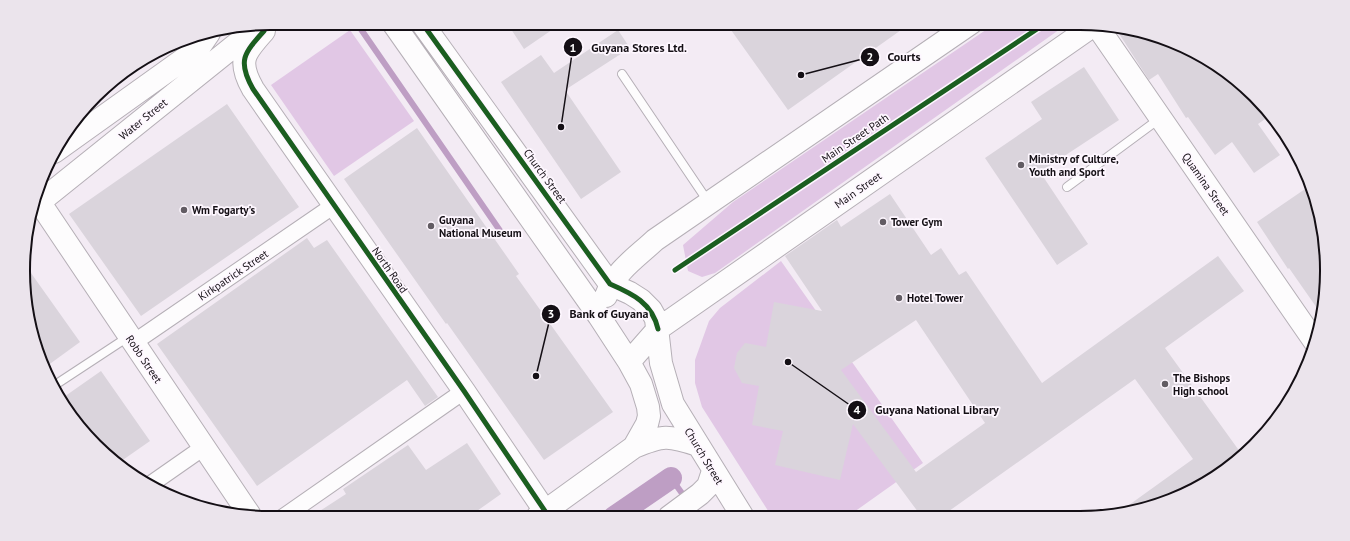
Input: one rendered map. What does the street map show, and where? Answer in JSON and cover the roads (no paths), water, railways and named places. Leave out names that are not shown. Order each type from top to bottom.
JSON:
[{"type":"street","points":[[398,30],[629,362],[646,395],[649,416],[647,424],[634,447]]},
{"type":"street","name":"Church Street","points":[[427,30],[610,284],[630,293],[646,304],[656,319],[661,363],[673,404],[738,511]]},
{"type":"street","points":[[598,316],[610,284],[634,257],[655,240],[961,30]]},
{"type":"street","name":"Water Street","points":[[41,200],[254,31]]},
{"type":"street","name":"North Road","points":[[256,31],[245,55],[244,62],[246,76],[333,206],[464,392],[541,511]]},
{"type":"street","name":"Main Street","points":[[629,362],[658,329],[1089,31]]},
{"type":"street","name":"Quamina Street","points":[[1100,31],[1311,336]]},
{"type":"street","points":[[67,142],[198,48],[204,39]]},
{"type":"street","name":"Robb Street","points":[[39,204],[246,509]]},
{"type":"street","name":"Kirkpatrick Street","points":[[131,340],[333,206]]},
{"type":"street","points":[[292,511],[464,392]]},
{"type":"street","points":[[549,511],[634,447],[657,438],[675,437],[698,446]]},
{"type":"street","points":[[155,481],[204,447]]},
{"type":"street","points":[[681,511],[708,486],[713,471]]},
{"type":"lane","points":[[622,74],[709,203]]},
{"type":"lane","points":[[1067,187],[1160,118]]},
{"type":"lane","points":[[58,383],[131,340]]},
{"type":"waterway","points":[[361,30],[503,235]]},
{"type":"waterway","points":[[671,478],[695,511]]},
{"type":"waterway","points":[[623,511],[671,478]]},
{"type":"place","name":"Courts","points":[[801,75]]},
{"type":"place","name":"Guyana Stores Ltd.","points":[[561,127]]},
{"type":"place","name":"Ministry of Culture, Youth and Sport","points":[[1021,165]]},
{"type":"place","name":"Wm Fogarty's","points":[[184,210]]},
{"type":"place","name":"Tower Gym","points":[[883,222]]},
{"type":"place","name":"Guyana National Museum","points":[[431,226]]},
{"type":"place","name":"Hotel Tower","points":[[899,298]]},
{"type":"place","name":"Guyana National Library","points":[[788,362]]},
{"type":"place","name":"Bank of Guyana","points":[[536,376]]},
{"type":"place","name":"The Bishops High school","points":[[1165,384]]}]
